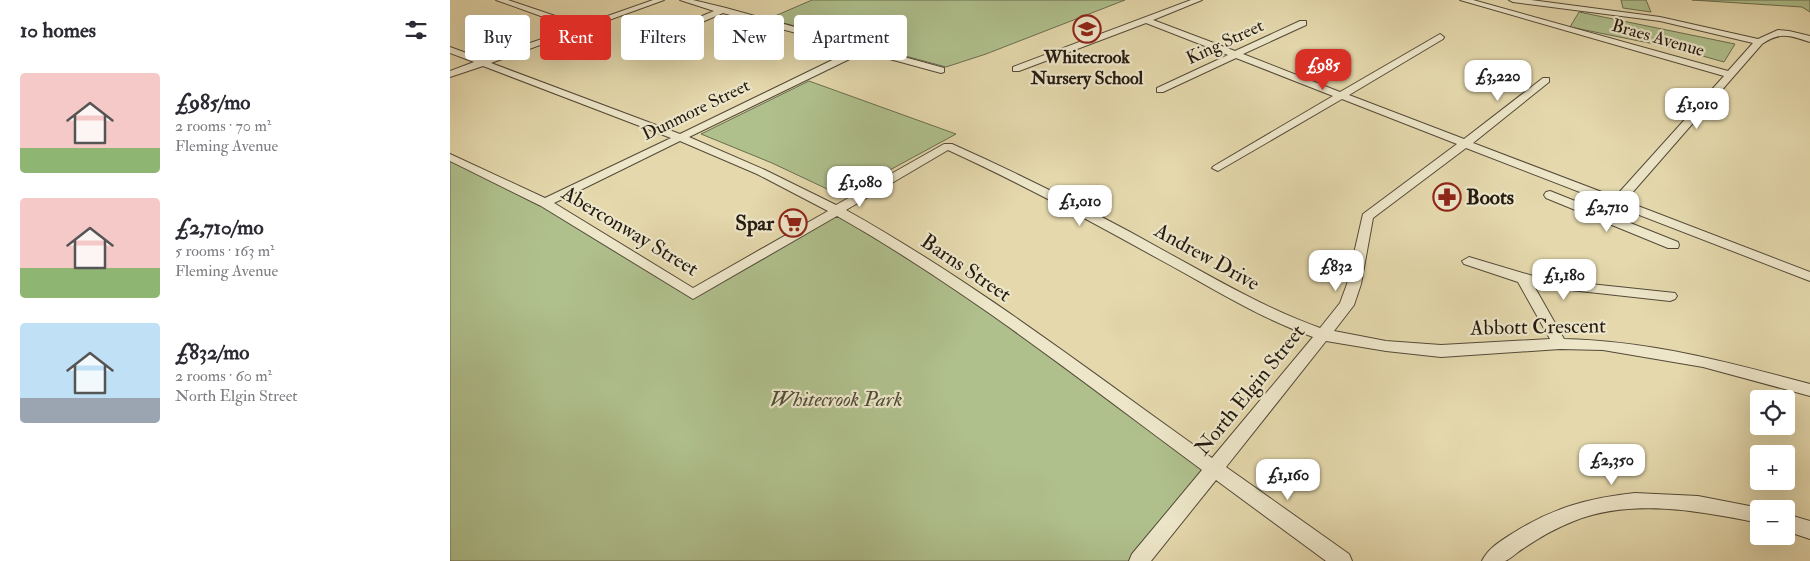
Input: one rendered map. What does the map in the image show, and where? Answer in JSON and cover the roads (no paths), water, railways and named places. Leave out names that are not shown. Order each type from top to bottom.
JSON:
[{"type":"street","points":[[500,0],[544,15]]},
{"type":"street","points":[[611,18],[660,0]]},
{"type":"street","points":[[684,0],[794,29]]},
{"type":"street","points":[[1016,69],[1198,0]]},
{"type":"street","name":"Braes Avenue","points":[[1464,0],[1729,74]]},
{"type":"street","name":"Braes Avenue","points":[[1513,0],[1660,19],[1759,42]]},
{"type":"street","points":[[704,18],[723,10]]},
{"type":"street","points":[[1146,20],[1810,277]]},
{"type":"street","name":"King Street","points":[[1160,90],[1303,23]]},
{"type":"street","points":[[1617,202],[1759,42],[1771,32],[1783,32],[1810,38]]},
{"type":"street","points":[[1218,168],[1440,37]]},
{"type":"street","points":[[450,74],[540,43]]},
{"type":"street","name":"Barns Street","points":[[450,50],[679,137],[760,172],[836,210],[893,242],[962,287],[1342,561]]},
{"type":"street","name":"Dunmore Street","points":[[545,203],[839,60]]},
{"type":"street","points":[[906,60],[941,70]]},
{"type":"street","name":"North Elgin Street","points":[[1139,561],[1347,305],[1354,284],[1367,217],[1546,80]]},
{"type":"street","name":"Andrew Drive","points":[[836,210],[948,146],[1008,173],[1243,301],[1288,322],[1324,335]]},
{"type":"street","name":"Aberconway Street","points":[[450,157],[545,203],[693,294],[836,210]]},
{"type":"street","points":[[1550,195],[1673,245]]},
{"type":"street","points":[[1651,236],[1663,220]]},
{"type":"street","points":[[1469,261],[1523,280],[1552,285],[1670,296]]},
{"type":"street","points":[[1523,280],[1560,344]]},
{"type":"street","name":"Abbott Crescent","points":[[1324,335],[1386,346],[1441,350],[1560,344],[1603,345],[1651,351],[1703,361],[1810,390]]},
{"type":"street","points":[[1492,561],[1531,530],[1572,511],[1619,501],[1672,501],[1713,505],[1750,513]]},
{"type":"street","points":[[1795,525],[1810,530]]},
{"type":"place","name":"Whitecrook Nursery School","points":[[1087,29]]},
{"type":"place","name":"Boots","points":[[1447,197]]},
{"type":"place","name":"Spar","points":[[793,223]]},
{"type":"park label","name":"Whitecrook Park","points":[[836,399]]}]
